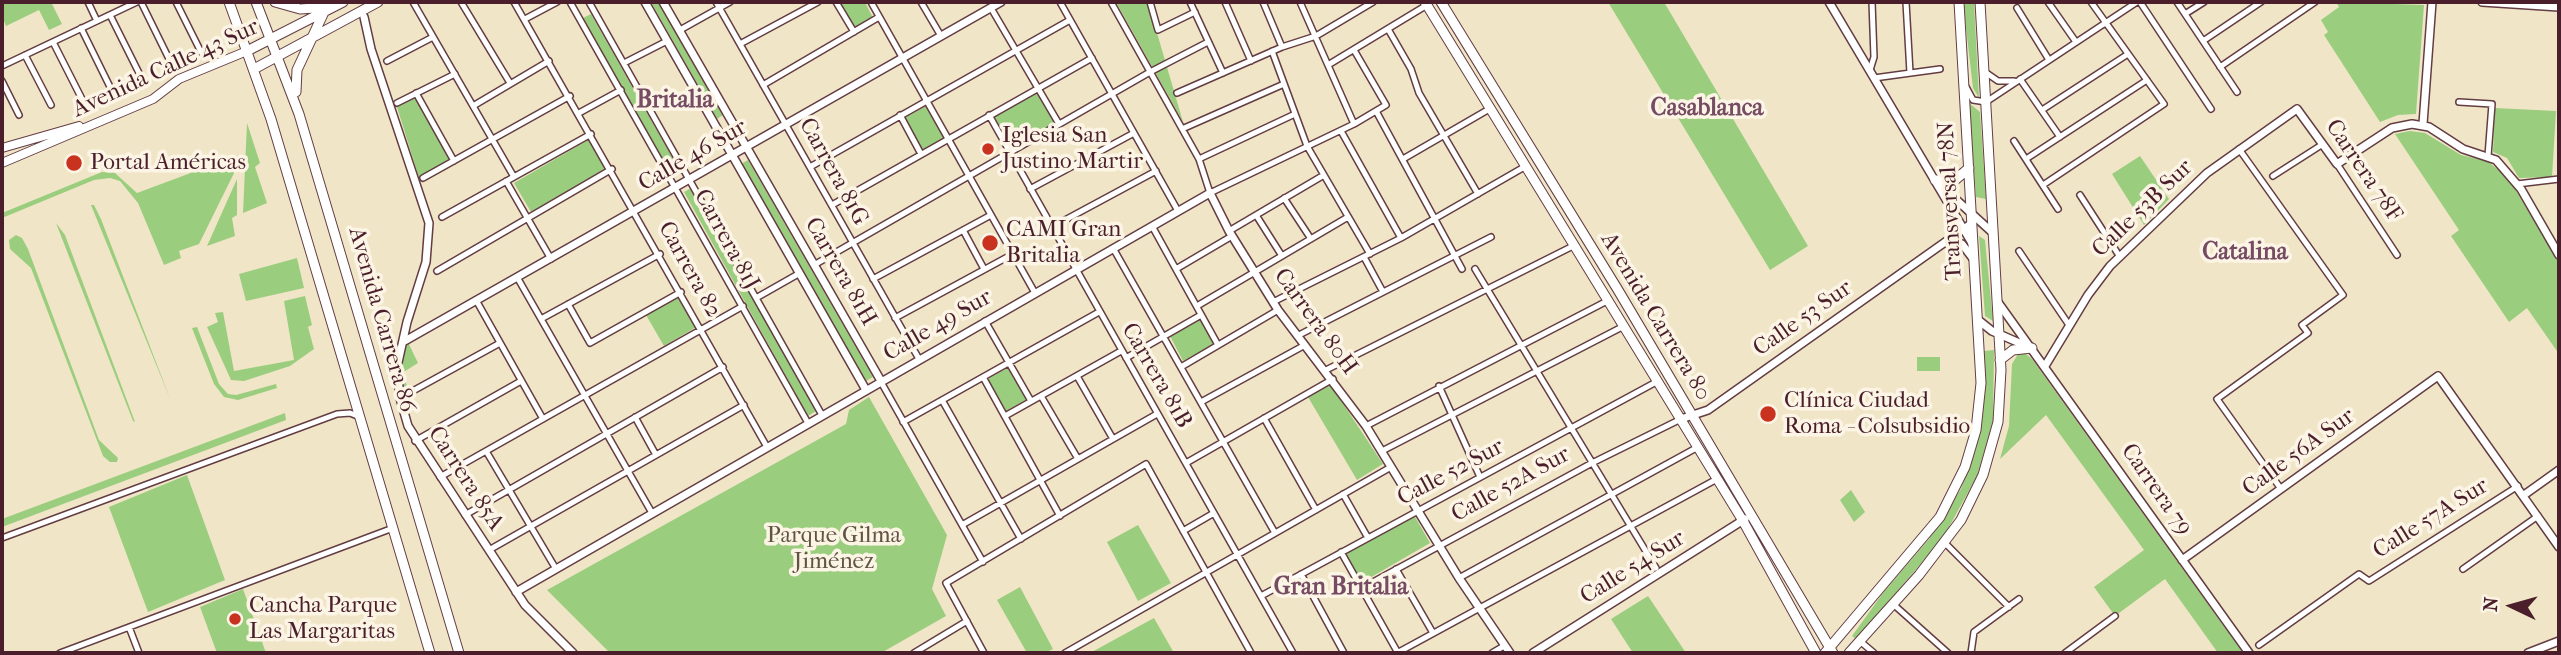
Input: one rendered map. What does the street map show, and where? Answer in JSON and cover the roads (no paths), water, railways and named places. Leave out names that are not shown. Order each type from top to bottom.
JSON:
[{"type":"main road","name":"Avenida Carrera 86","points":[[229,2],[254,69],[430,653]]},
{"type":"main road","name":"Avenida Carrera 86","points":[[256,2],[279,55],[299,114],[459,653]]},
{"type":"main road","points":[[275,2],[300,9],[340,3]]},
{"type":"main road","name":"Avenida Calle 43 Sur","points":[[254,69],[378,2]]},
{"type":"main road","name":"Avenida Carrera 80","points":[[1441,2],[1749,510],[1829,652]]},
{"type":"main road","name":"Transversal 78N","points":[[1829,652],[1925,538],[1957,486],[1971,450],[1979,411],[1977,319],[1969,222],[1969,168],[1959,2]]},
{"type":"main road","name":"Transversal 78N","points":[[1849,653],[1858,647],[1945,543],[1975,495],[1992,447],[2000,406],[2000,360],[1980,2]]},
{"type":"main road","name":"Avenida Calle 43 Sur","points":[[2,163],[153,99],[179,79],[272,40],[340,3]]},
{"type":"main road","name":"Avenida Carrera 80","points":[[1426,4],[1492,107],[1572,246],[1609,300],[1743,521],[1816,653]]},
{"type":"main road","points":[[299,114],[296,75],[324,12]]},
{"type":"main road","points":[[2,148],[116,116]]},
{"type":"main road","points":[[1503,125],[1514,119]]},
{"type":"main road","points":[[1935,180],[1955,180],[1969,168]]},
{"type":"main road","points":[[1572,246],[1583,233]]},
{"type":"main road","points":[[1572,246],[1589,243]]},
{"type":"main road","points":[[2000,360],[2013,350],[2032,348]]},
{"type":"street","points":[[88,2],[97,21]]},
{"type":"street","points":[[2,66],[139,2],[174,69]]},
{"type":"street","points":[[176,2],[202,54]]},
{"type":"street","points":[[413,2],[514,177]]},
{"type":"street","points":[[461,2],[510,83]]},
{"type":"street","name":"Carrera 82","points":[[514,2],[636,211],[767,447]]},
{"type":"street","points":[[525,19],[557,2]]},
{"type":"street","name":"Carrera 81J","points":[[570,2],[808,423]]},
{"type":"street","name":"Carrera 81J","points":[[589,2],[822,415]]},
{"type":"street","name":"Carrera 81H","points":[[645,2],[866,390]]},
{"type":"street","name":"Carrera 81H","points":[[663,2],[983,562]]},
{"type":"street","points":[[680,30],[718,5],[730,2]]},
{"type":"street","points":[[740,44],[818,2]]},
{"type":"street","points":[[836,2],[854,32]]},
{"type":"street","points":[[871,2],[1035,293]]},
{"type":"street","points":[[921,2],[941,36]]},
{"type":"street","name":"Calle 46 Sur","points":[[403,342],[1001,2]]},
{"type":"street","points":[[1060,2],[1178,211]]},
{"type":"street","name":"Carrera 80H","points":[[1111,2],[1199,159],[1210,193],[1230,233],[1278,310],[1333,379],[1366,426],[1459,578],[1510,653]]},
{"type":"street","points":[[1150,2],[1158,30],[1195,12]]},
{"type":"street","points":[[1190,2],[1223,73]]},
{"type":"street","points":[[1225,2],[1251,61]]},
{"type":"street","points":[[1263,2],[1282,47]]},
{"type":"street","points":[[1311,2],[1301,4],[1354,124]]},
{"type":"street","points":[[1177,93],[1272,51],[1316,36],[1373,2]]},
{"type":"street","points":[[1829,2],[1935,180],[1969,222],[1993,233]]},
{"type":"street","points":[[1872,2],[1872,74]]},
{"type":"street","points":[[1906,2],[1910,73]]},
{"type":"street","points":[[2048,2],[2076,42]]},
{"type":"street","points":[[2043,185],[2164,104],[2091,2]]},
{"type":"street","points":[[1963,81],[1973,100],[1986,102],[2105,23],[2126,5],[2138,2],[2211,109]]},
{"type":"street","points":[[2177,2],[2237,92]]},
{"type":"street","points":[[2185,14],[2204,2]]},
{"type":"street","points":[[2203,41],[2261,2]]},
{"type":"street","points":[[2220,67],[2315,2]]},
{"type":"street","points":[[2423,124],[2431,2]]},
{"type":"street","points":[[2482,2],[2549,4],[2559,7]]},
{"type":"street","points":[[1328,65],[1426,4]]},
{"type":"street","name":"Carrera 81G","points":[[718,5],[919,359]]},
{"type":"street","points":[[991,8],[1059,124]]},
{"type":"street","points":[[2017,8],[2049,60]]},
{"type":"street","points":[[110,15],[144,83]]},
{"type":"street","name":"Carrera 85A","points":[[363,17],[371,49],[429,223],[426,262],[397,367],[400,398],[415,441],[516,592],[535,617],[573,653]]},
{"type":"street","points":[[763,85],[879,17]]},
{"type":"street","points":[[810,167],[1070,20]]},
{"type":"street","points":[[81,28],[114,95]]},
{"type":"street","points":[[1388,29],[1411,69],[1419,93],[1478,194]]},
{"type":"street","points":[[387,61],[433,37]]},
{"type":"street","points":[[624,63],[667,41]]},
{"type":"street","points":[[53,42],[86,107]]},
{"type":"street","points":[[814,265],[1150,72],[1208,42]]},
{"type":"street","name":"Calle 49 Sur","points":[[516,592],[1210,193],[1341,131],[1386,105],[1354,50]]},
{"type":"street","points":[[1272,51],[1307,146],[1348,218],[1383,292]]},
{"type":"street","points":[[2042,110],[2128,54]]},
{"type":"street","points":[[25,55],[51,106]]},
{"type":"street","points":[[832,205],[1092,58]]},
{"type":"street","points":[[473,106],[549,61]]},
{"type":"street","points":[[1872,74],[1940,69]]},
{"type":"street","points":[[1984,70],[1998,81],[2020,79]]},
{"type":"street","points":[[397,103],[455,74]]},
{"type":"street","points":[[2020,79],[2060,137]]},
{"type":"street","points":[[2025,159],[2147,80]]},
{"type":"street","points":[[2,81],[19,115]]},
{"type":"street","points":[[1182,129],[1284,84]]},
{"type":"street","points":[[579,113],[621,90]]},
{"type":"street","points":[[416,93],[454,161]]},
{"type":"street","points":[[423,178],[569,96]]},
{"type":"street","points":[[2459,102],[2492,104],[2488,156]]},
{"type":"street","points":[[1403,159],[1492,107]]},
{"type":"street","name":"Carrera 78F","points":[[2297,109],[2337,164],[2397,256]]},
{"type":"street","name":"Calle 53B Sur","points":[[2045,366],[2093,288],[2120,257],[2196,183],[2297,109]]},
{"type":"street","points":[[1376,111],[1462,269]]},
{"type":"street","points":[[1199,159],[1295,114]]},
{"type":"street","points":[[900,116],[921,154]]},
{"type":"street","name":"Carrera 81B","points":[[989,116],[1293,653]]},
{"type":"street","points":[[2337,164],[2392,128],[2423,124],[2463,149],[2488,156],[2502,164],[2518,184],[2559,255]]},
{"type":"street","points":[[1341,131],[1401,238]]},
{"type":"street","points":[[1030,189],[1134,133]]},
{"type":"street","points":[[442,217],[591,134]]},
{"type":"street","points":[[2014,141],[2059,209]]},
{"type":"street","points":[[2273,176],[2323,144]]},
{"type":"street","points":[[2239,149],[2343,295],[2302,325],[2308,333],[2217,399],[2281,489]]},
{"type":"street","points":[[1273,302],[1401,238],[1527,165]]},
{"type":"street","points":[[437,271],[612,169]]},
{"type":"street","points":[[1052,227],[1156,171]]},
{"type":"street","points":[[1176,269],[1256,215],[1324,175]]},
{"type":"street","points":[[2518,184],[2559,179]]},
{"type":"street","points":[[1935,180],[1969,222]]},
{"type":"street","points":[[506,181],[551,258]]},
{"type":"street","points":[[2080,195],[2120,257]]},
{"type":"street","points":[[1284,198],[1311,239]]},
{"type":"street","points":[[873,279],[991,215]]},
{"type":"street","points":[[1256,215],[1282,256]]},
{"type":"street","points":[[1197,306],[1348,218]]},
{"type":"street","name":"Calle 53 Sur","points":[[1681,419],[1708,410],[1944,243],[1969,222]]},
{"type":"street","points":[[1152,226],[1219,345]]},
{"type":"street","points":[[963,230],[984,270]]},
{"type":"street","points":[[1297,336],[1491,237]]},
{"type":"street","points":[[1944,243],[1959,243],[1974,260]]},
{"type":"street","points":[[1326,370],[1488,291],[1572,246]]},
{"type":"street","points":[[1113,248],[1275,533]]},
{"type":"street","points":[[2018,251],[2070,325]]},
{"type":"street","points":[[541,319],[660,254]]},
{"type":"street","points":[[895,318],[1013,254]]},
{"type":"street","points":[[1475,269],[1656,568]]},
{"type":"street","points":[[756,298],[800,273]]},
{"type":"street","points":[[517,277],[652,513]]},
{"type":"street","points":[[568,304],[590,343],[681,292]]},
{"type":"street","points":[[475,300],[543,419]]},
{"type":"street","points":[[1366,426],[1609,300]]},
{"type":"street","name":"Carrera 79","points":[[1997,300],[2249,653]]},
{"type":"street","points":[[440,477],[743,306]]},
{"type":"street","points":[[1181,367],[1278,310]]},
{"type":"street","points":[[904,422],[1099,312]]},
{"type":"street","points":[[1126,358],[1202,314]]},
{"type":"street","points":[[1977,319],[1999,334],[2032,348]]},
{"type":"street","points":[[985,321],[1031,401]]},
{"type":"street","points":[[1382,451],[1624,326]]},
{"type":"street","points":[[400,398],[500,343]]},
{"type":"street","points":[[1201,402],[1305,345]]},
{"type":"street","points":[[1005,416],[1121,351]]},
{"type":"street","points":[[465,515],[723,368]]},
{"type":"street","points":[[1077,376],[1113,439]]},
{"type":"street","name":"Calle 56A Sur","points":[[2182,560],[2438,376],[2518,486]]},
{"type":"street","points":[[983,377],[1060,516]]},
{"type":"street","points":[[1185,463],[1333,379]]},
{"type":"street","points":[[415,441],[521,381]]},
{"type":"street","name":"Calle 52 Sur","points":[[1261,596],[1658,382]]},
{"type":"street","points":[[1439,386],[1480,477]]},
{"type":"street","points":[[1041,396],[1078,459]]},
{"type":"street","points":[[942,400],[1021,539]]},
{"type":"street","points":[[489,550],[744,405]]},
{"type":"street","points":[[2,538],[337,414],[350,413],[360,417]]},
{"type":"street","points":[[962,525],[1157,414]]},
{"type":"street","points":[[635,417],[656,454]]},
{"type":"street","points":[[1264,418],[1315,510]]},
{"type":"street","name":"Calle 52A Sur","points":[[1362,588],[1592,463],[1681,419]]},
{"type":"street","points":[[1459,578],[1698,447]]},
{"type":"street","points":[[486,451],[556,569]]},
{"type":"street","points":[[984,653],[946,583],[1146,464],[1251,653]]},
{"type":"street","points":[[1065,653],[1391,467]]},
{"type":"street","name":"Calle 57A Sur","points":[[2524,495],[2559,470]]},
{"type":"street","points":[[1342,552],[1397,653],[1717,479]]},
{"type":"street","points":[[2518,486],[2559,547]]},
{"type":"street","name":"Calle 57A Sur","points":[[2259,645],[2361,576],[2369,581],[2441,538],[2518,486]]},
{"type":"street","points":[[1343,494],[1368,538]]},
{"type":"street","name":"Calle 54 Sur","points":[[1533,653],[1743,521],[1749,510]]},
{"type":"street","points":[[1183,531],[1214,513]]},
{"type":"street","points":[[2463,569],[2538,516]]},
{"type":"street","points":[[60,653],[393,528]]},
{"type":"street","points":[[1945,543],[2009,607]]},
{"type":"street","points":[[1396,569],[1433,632]]},
{"type":"street","points":[[1301,574],[1345,653]]},
{"type":"street","points":[[1971,653],[1974,632],[2019,600]]},
{"type":"street","points":[[1894,604],[1948,653]]},
{"type":"street","points":[[2065,653],[2115,616]]},
{"type":"street","points":[[914,653],[967,621]]},
{"type":"street","points":[[129,626],[139,653]]},
{"type":"street","points":[[2531,653],[2559,641]]},
{"type":"street","points":[[1492,653],[1504,646]]},
{"type":"street","points":[[1858,647],[1874,653]]},
{"type":"place","name":"Iglesia San Justino Martir","points":[[988,149]]},
{"type":"place","name":"Portal Américas","points":[[74,163]]},
{"type":"place","name":"CAMI Gran Britalia","points":[[990,243]]},
{"type":"place","name":"Clínica Ciudad Roma - Colsubsidio","points":[[1768,414]]},
{"type":"place","name":"Cancha Parque Las Margaritas","points":[[235,619]]},
{"type":"district","name":"Britalia","points":[[675,101]]},
{"type":"district","name":"Casablanca","points":[[1707,109]]},
{"type":"district","name":"Catalina","points":[[2245,253]]},
{"type":"district","name":"Gran Britalia","points":[[1341,588]]},
{"type":"park label","name":"Parque Gilma Jiménez","points":[[834,549]]}]
